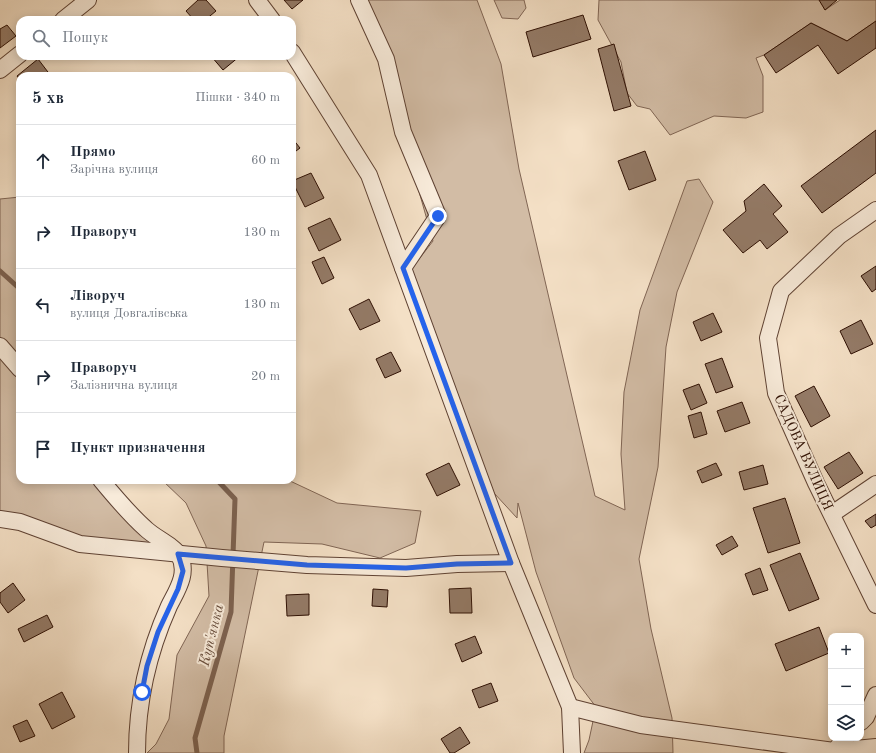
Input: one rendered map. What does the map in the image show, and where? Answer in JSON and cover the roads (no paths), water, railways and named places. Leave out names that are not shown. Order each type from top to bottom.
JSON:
[{"type":"street","points":[[68,16],[88,0]]},
{"type":"street","points":[[258,0],[269,16]]},
{"type":"street","points":[[359,0],[386,59],[403,132],[438,216],[403,268]]},
{"type":"street","points":[[0,70],[16,57]]},
{"type":"street","points":[[296,58],[369,175],[511,563],[570,707],[572,753]]},
{"type":"street","name":"САДОВА ВУЛИЦЯ","points":[[876,210],[839,236],[781,291],[768,338],[776,393],[876,605]]},
{"type":"street","points":[[0,346],[16,364]]},
{"type":"street","points":[[104,484],[119,502],[146,529],[178,554],[183,571],[178,589],[158,632],[147,666],[142,692],[137,753]]},
{"type":"street","points":[[832,514],[876,484]]},
{"type":"street","points":[[0,519],[20,522],[80,544],[244,560],[307,565],[406,568],[457,564],[511,563]]},
{"type":"street","points":[[864,719],[876,695]]},
{"type":"street","points":[[570,707],[641,725],[834,751],[876,747]]},
{"type":"street","points":[[834,751],[843,741]]},
{"type":"waterway","name":"Куп'янка","points":[[0,271],[16,285]]},
{"type":"waterway","name":"Куп'янка","points":[[197,753],[195,738],[231,612],[235,499],[221,484]]}]
